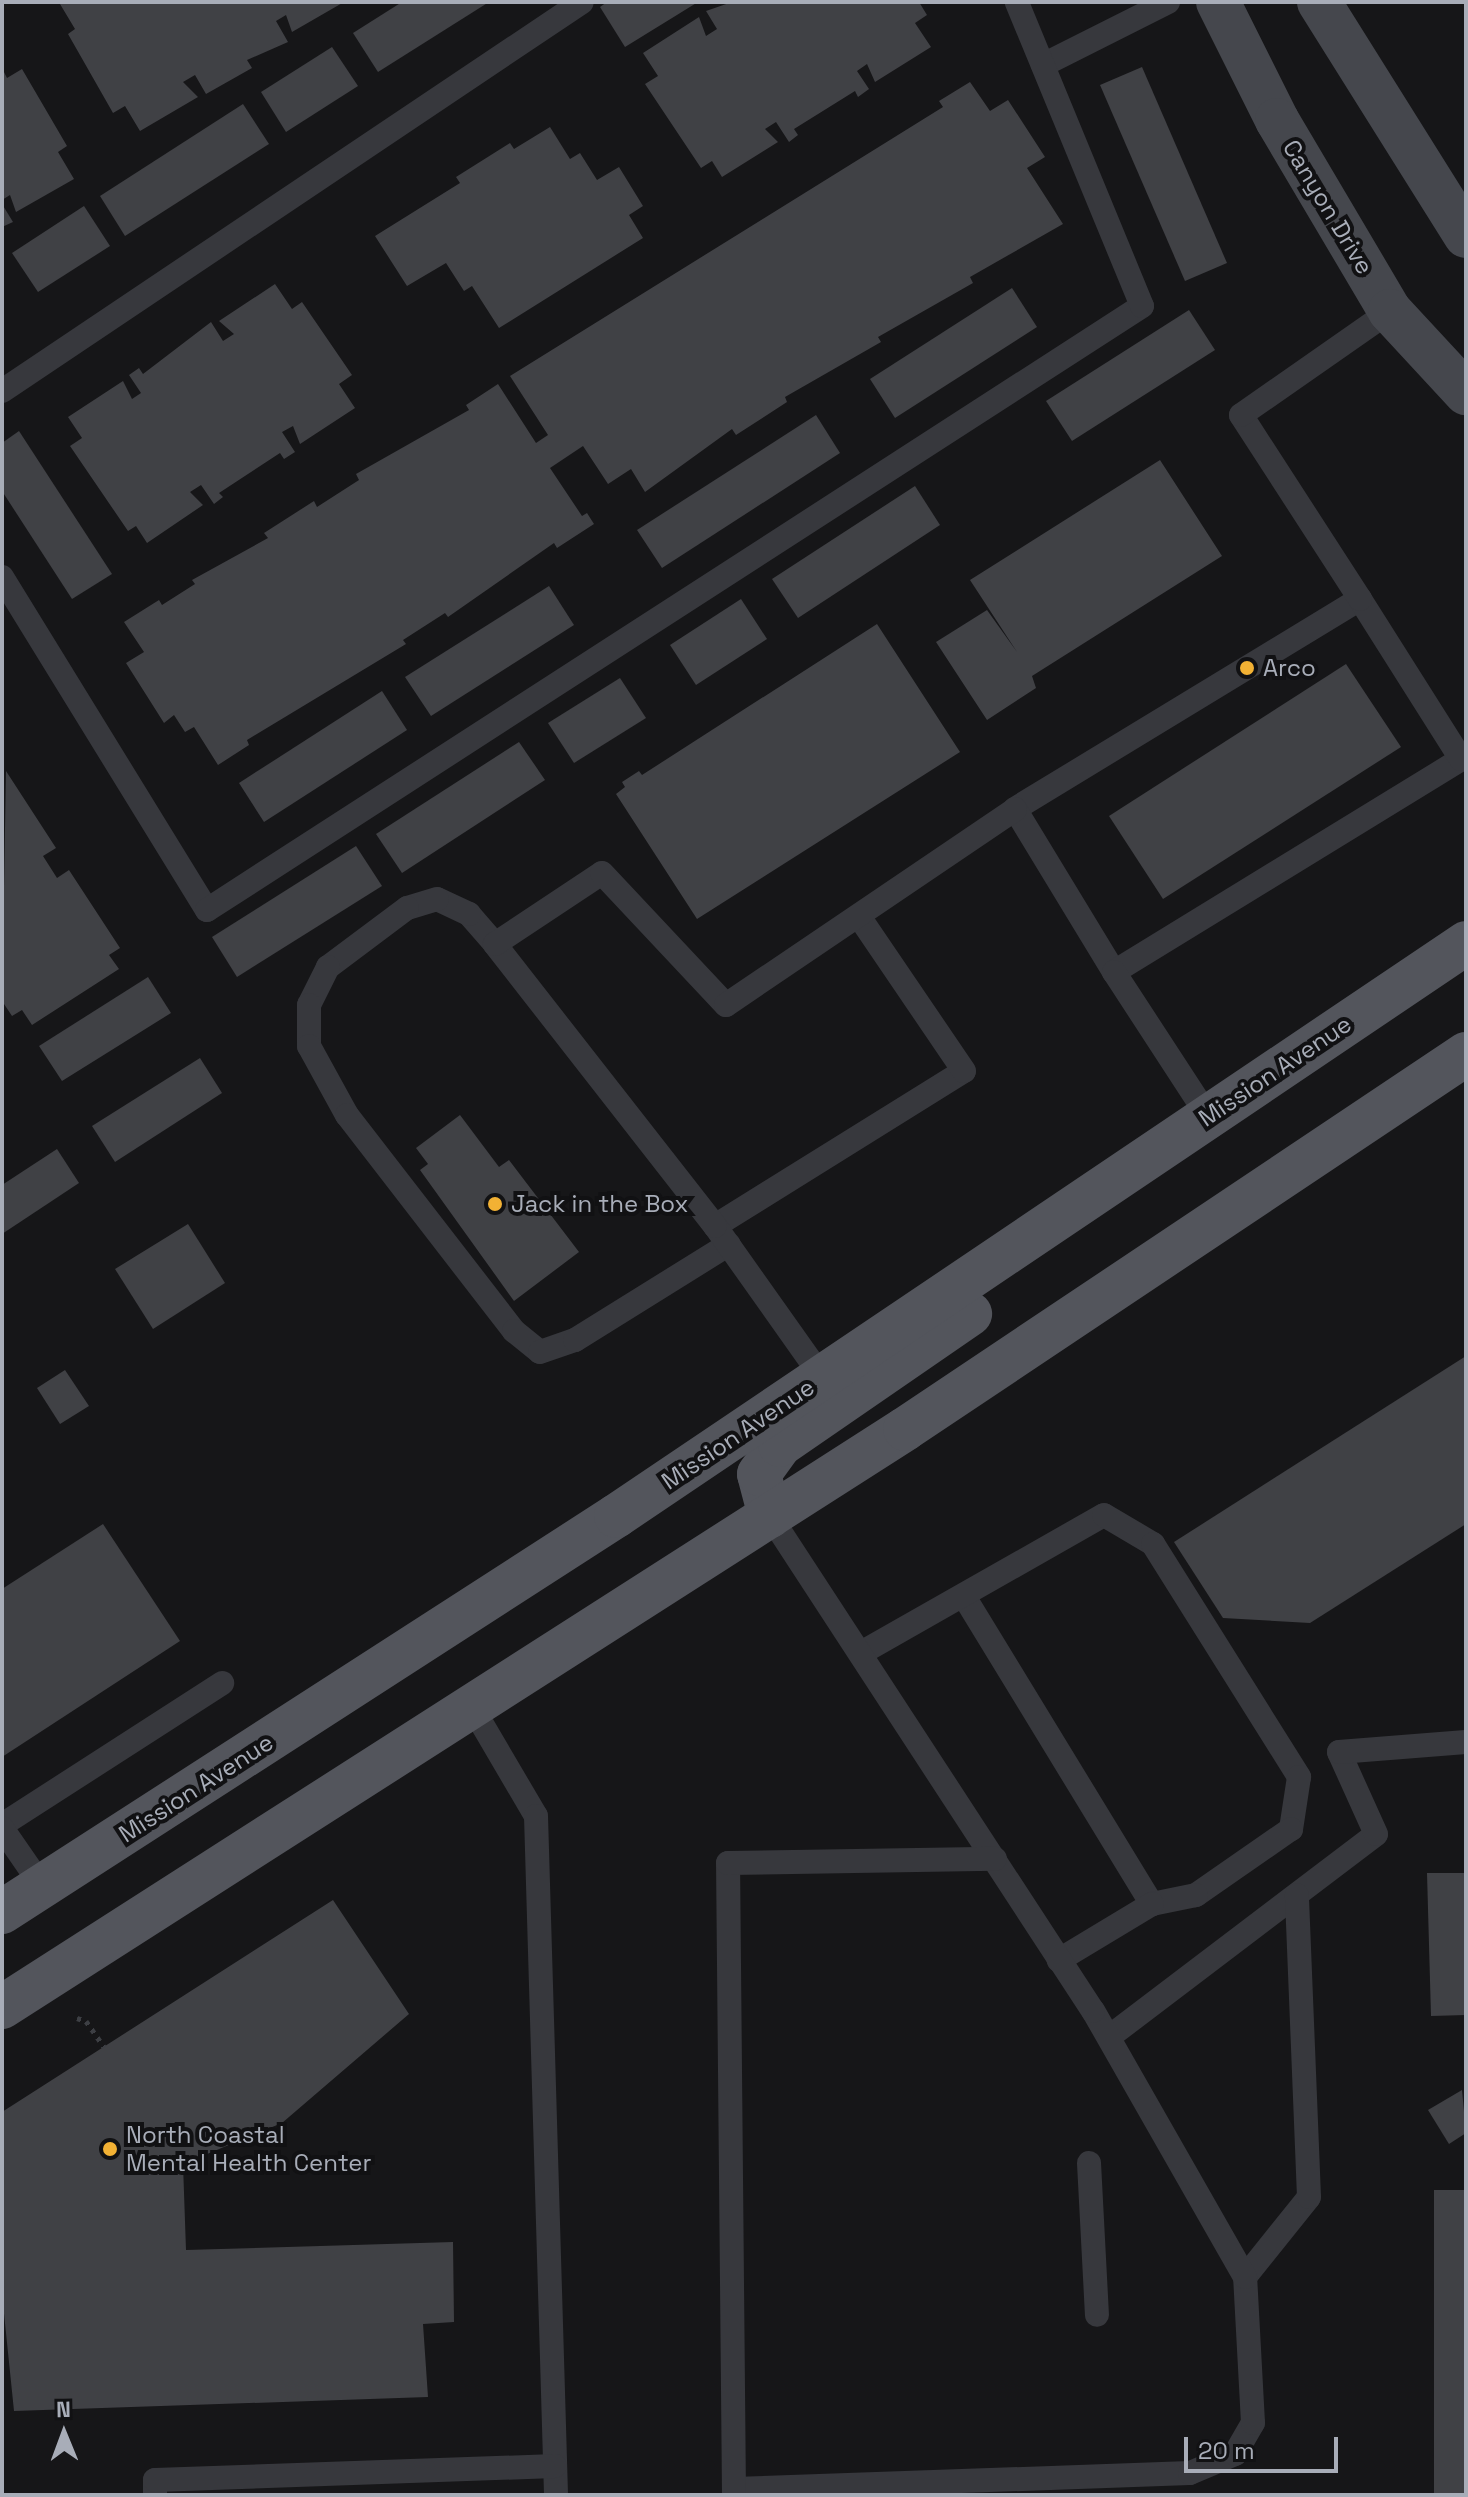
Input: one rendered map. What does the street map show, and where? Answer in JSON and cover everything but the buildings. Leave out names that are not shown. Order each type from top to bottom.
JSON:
[{"type":"main road","name":"Canyon Drive","points":[[1218,2],[1277,120],[1390,311],[1466,393]]},
{"type":"main road","points":[[1319,2],[1466,236]]},
{"type":"main road","name":"Mission Avenue","points":[[2,1912],[822,1377],[1466,943]]},
{"type":"main road","points":[[2,2007],[770,1516],[1466,1054]]},
{"type":"main road","points":[[770,1516],[759,1474],[780,1445],[1084,1232],[1097,1192]]},
{"type":"lane","points":[[2,391],[582,2]]},
{"type":"lane","points":[[2,577],[207,910],[1142,306],[1017,2]]},
{"type":"lane","points":[[1043,65],[1168,2]]},
{"type":"lane","points":[[1114,972],[1461,759],[1241,415],[1390,311]]},
{"type":"lane","points":[[495,944],[602,873],[726,1005],[860,918],[1015,809],[1360,599]]},
{"type":"lane","points":[[1015,809],[1114,972],[1208,1116]]},
{"type":"lane","points":[[822,1377],[722,1235],[469,914],[437,899],[407,908],[328,967],[309,1005],[309,1046],[347,1115],[514,1331],[540,1352],[575,1340],[722,1235],[964,1071],[860,918]]},
{"type":"lane","points":[[861,1653],[965,1598],[1104,1515],[1153,1544],[1299,1777],[1291,1829],[1196,1895],[1152,1904],[1059,1960]]},
{"type":"lane","points":[[770,1516],[861,1653],[995,1859],[1109,2037],[1245,2277],[1253,2423],[1235,2454],[1190,2473],[734,2492],[728,1863],[995,1859]]},
{"type":"lane","points":[[965,1598],[1152,1904]]},
{"type":"lane","points":[[42,1886],[2,1826],[222,1683]]},
{"type":"lane","points":[[472,1707],[536,1816],[556,2495]]},
{"type":"lane","points":[[1109,2037],[1376,1834],[1339,1752],[1466,1742]]},
{"type":"lane","points":[[1245,2277],[1309,2197],[1297,1895]]},
{"type":"lane","points":[[1089,2163],[1097,2315]]},
{"type":"lane","points":[[155,2495],[155,2480],[555,2466]]},
{"type":"path","points":[[62,2011],[86,2021],[104,2047]]},
{"type":"place","name":"Arco","points":[[1247,668]]},
{"type":"place","name":"Jack in the Box","points":[[495,1204]]},
{"type":"place","name":"North Coastal Mental Health Center","points":[[110,2149]]}]
